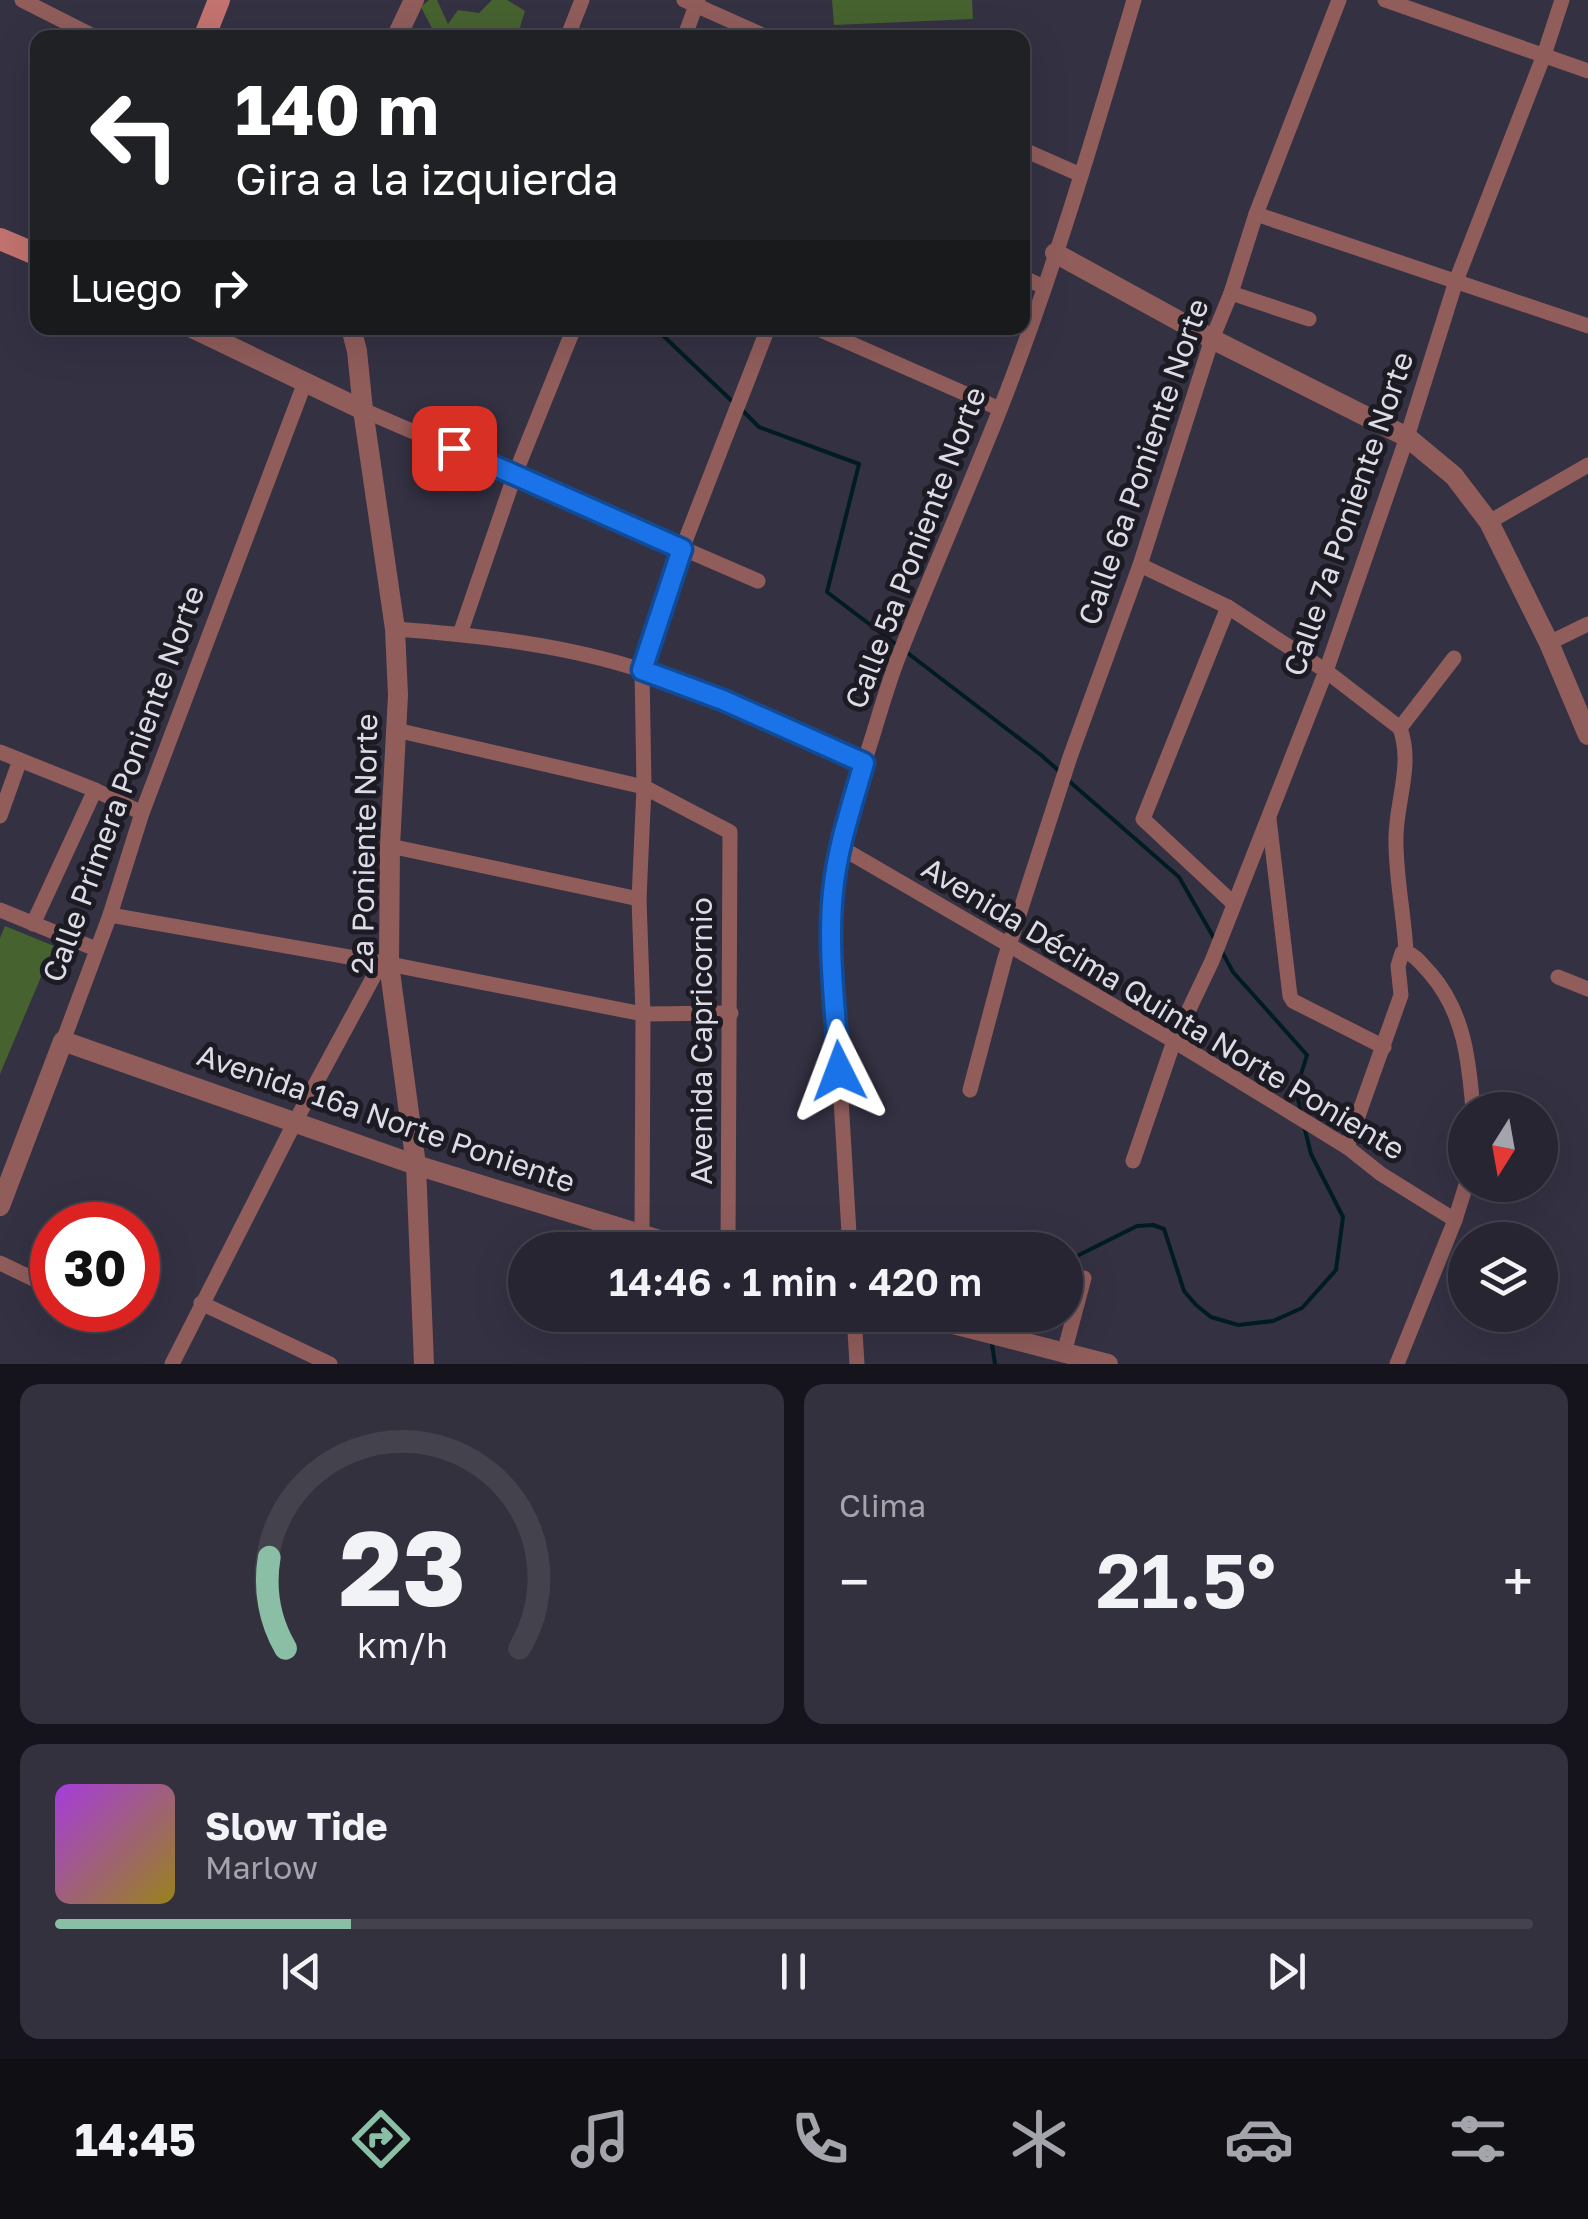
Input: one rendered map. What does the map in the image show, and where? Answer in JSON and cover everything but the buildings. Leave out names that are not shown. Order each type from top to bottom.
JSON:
[{"type":"main road","points":[[207,30],[218,0]]},
{"type":"main road","points":[[0,239],[30,252]]},
{"type":"street","points":[[22,0],[81,30]]},
{"type":"street","points":[[400,30],[414,0]]},
{"type":"street","points":[[570,30],[582,0]]},
{"type":"street","name":"Calle 5a Poniente Norte","points":[[1030,326],[1082,175],[1134,0]]},
{"type":"street","name":"Calle 6a Poniente Norte","points":[[970,1090],[1058,792],[1140,566],[1212,338],[1339,0]]},
{"type":"street","points":[[1385,0],[1588,70]]},
{"type":"street","name":"Calle 7a Poniente Norte","points":[[1133,1161],[1174,1041],[1212,961],[1326,671],[1456,281],[1562,0]]},
{"type":"street","points":[[686,30],[692,2],[752,30]]},
{"type":"street","points":[[1030,152],[1082,175]]},
{"type":"street","points":[[1256,214],[1588,326]]},
{"type":"street","points":[[1055,253],[1407,437],[1454,476],[1489,522],[1549,643],[1588,735]]},
{"type":"street","points":[[1030,281],[1044,287]]},
{"type":"street","points":[[1231,293],[1308,319]]},
{"type":"street","points":[[207,335],[363,410],[758,581]]},
{"type":"street","name":"2a Poniente Norte","points":[[352,335],[395,629],[398,695],[385,963],[416,1165],[424,1364]]},
{"type":"street","points":[[460,634],[515,474],[571,335]]},
{"type":"street","points":[[642,1232],[639,899],[644,787],[642,670],[682,549],[765,335]]},
{"type":"street","points":[[832,335],[1000,409]]},
{"type":"street","name":"Calle 5a Poniente Norte","points":[[849,1232],[830,931],[840,848],[896,662],[1027,335]]},
{"type":"street","name":"Calle Primera Poniente Norte","points":[[0,1206],[110,914],[142,813],[305,382]]},
{"type":"street","points":[[1489,522],[1588,466]]},
{"type":"street","points":[[1140,566],[1228,606],[1326,671],[1400,728],[1406,758],[1396,838],[1406,952]]},
{"type":"street","points":[[1228,606],[1143,819],[1231,910]]},
{"type":"street","points":[[1549,643],[1588,624]]},
{"type":"street","points":[[395,629],[460,634],[556,649],[642,670],[723,700],[864,763]]},
{"type":"street","points":[[1400,728],[1454,658]]},
{"type":"street","points":[[396,730],[644,787]]},
{"type":"street","points":[[0,752],[142,813]]},
{"type":"street","points":[[0,816],[20,760]]},
{"type":"street","name":"Avenida Capricornio","points":[[644,787],[730,832],[728,1232]]},
{"type":"street","points":[[33,924],[95,790]]},
{"type":"street","points":[[1269,814],[1290,996],[1304,1008],[1384,1047]]},
{"type":"street","points":[[390,846],[639,899]]},
{"type":"street","name":"Avenida Décima Quinta Norte Poniente","points":[[840,848],[1174,1041],[1323,1132],[1381,1174],[1456,1220]]},
{"type":"street","points":[[0,910],[96,949]]},
{"type":"street","points":[[110,914],[643,1014],[731,1013]]},
{"type":"street","points":[[1346,1147],[1401,995],[1400,958],[1406,952]]},
{"type":"street","points":[[1406,952],[1414,955],[1452,1003],[1469,1062],[1472,1092]]},
{"type":"street","points":[[172,1364],[295,1122],[385,963]]},
{"type":"street","points":[[1558,977],[1588,989]]},
{"type":"street","name":"Avenida 16a Norte Poniente","points":[[62,1041],[416,1165],[629,1232]]},
{"type":"street","points":[[1398,1364],[1461,1202]]},
{"type":"street","points":[[0,1263],[30,1277]]},
{"type":"street","points":[[1064,1354],[1084,1278]]},
{"type":"street","points":[[201,1304],[330,1364]]},
{"type":"street","points":[[855,1332],[857,1364]]},
{"type":"street","points":[[981,1332],[1002,1337],[1034,1356],[1064,1354],[1108,1364]]},
{"type":"green space","points":[[429,0],[437,0],[448,24],[458,10],[479,13],[492,0],[507,0],[525,11],[519,30],[433,30],[421,7]]},
{"type":"green space","points":[[832,0],[972,0],[973,19],[834,25]]},
{"type":"green space","points":[[5,926],[54,946],[0,1074],[0,938]]},
{"type":"waterway","points":[[662,335],[734,403]]},
{"type":"waterway","points":[[741,409],[759,427],[859,464],[827,592],[897,645]]},
{"type":"waterway","points":[[905,651],[1059,771]]},
{"type":"waterway","points":[[1069,781],[1179,877],[1214,938]]},
{"type":"waterway","points":[[1221,950],[1233,972],[1307,1055],[1296,1090],[1301,1112]]},
{"type":"waterway","points":[[1083,1253],[1137,1226],[1153,1225],[1164,1229],[1184,1291],[1211,1317],[1238,1325],[1273,1321],[1302,1308],[1336,1270],[1343,1217],[1311,1154],[1304,1126]]},
{"type":"waterway","points":[[992,1344],[995,1364]]},
{"type":"route","points":[[454,448],[682,549],[642,670],[723,700],[864,763],[840,848],[833,890],[830,931],[839,1071]]}]
